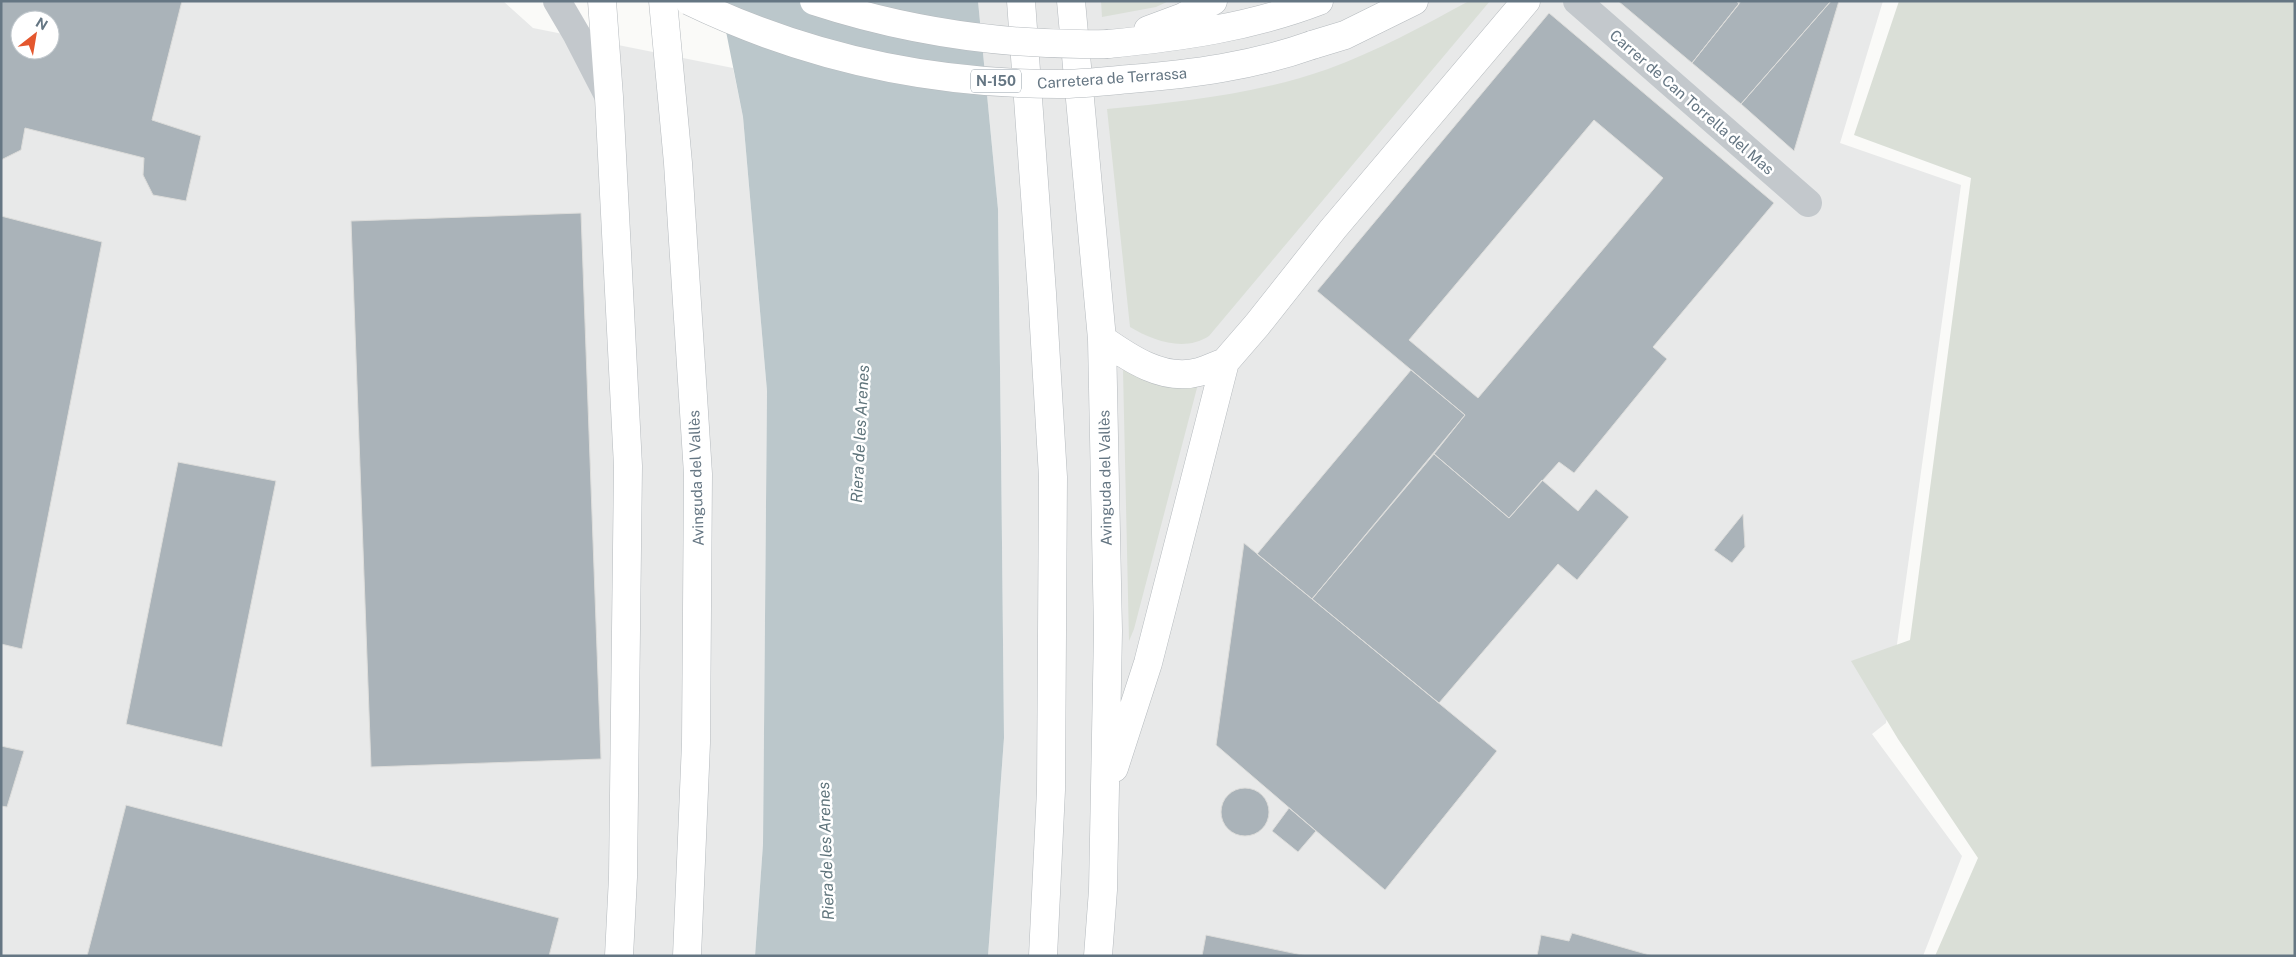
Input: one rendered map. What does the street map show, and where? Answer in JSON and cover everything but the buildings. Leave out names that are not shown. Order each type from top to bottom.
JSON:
[{"type":"main road","points":[[602,1],[610,97],[628,466],[623,877],[619,956]]},
{"type":"main road","name":"Avinguda del Vallès","points":[[663,1],[678,162],[698,474],[696,744],[687,956]]},
{"type":"main road","name":"Carretera de Terrassa","points":[[690,1],[755,30],[828,55],[916,74],[957,79],[1060,84],[1147,78],[1276,58],[1345,35],[1414,1]]},
{"type":"main road","points":[[814,1],[864,16],[969,37],[1060,45],[1108,44],[1198,34],[1289,13],[1320,1]]},
{"type":"main road","points":[[1021,1],[1041,274],[1053,477],[1051,790],[1043,956]]},
{"type":"main road","name":"Avinguda del Vallès","points":[[1071,1],[1102,339],[1108,631],[1106,793],[1103,890],[1098,956]]},
{"type":"main road","points":[[1108,44],[1163,25],[1213,1]]},
{"type":"main road","points":[[1106,793],[1148,663],[1225,362],[1257,325],[1333,229],[1526,1]]},
{"type":"main road","points":[[1102,339],[1128,357],[1153,369],[1175,373],[1198,373],[1225,362]]},
{"type":"street","points":[[557,1],[610,97]]},
{"type":"street","name":"Carrer de Can Torrella del Mas","points":[[1577,1],[1808,203]]},
{"type":"shaded area","points":[[1,1],[503,1],[533,28],[733,68],[743,117],[767,391],[763,844],[755,956],[1,956]]},
{"type":"shaded area","points":[[978,1],[1883,1],[1840,143],[1961,185],[1886,723],[1872,734],[1962,856],[1923,956],[988,956],[1004,738],[1001,447],[998,209]]},
{"type":"shaded area","points":[[1101,1],[1169,1],[1156,7],[1102,17]]},
{"type":"shaded area","points":[[1469,1],[1490,1],[1209,336],[1200,341],[1190,343],[1169,343],[1149,337],[1130,327],[1107,109],[1219,96],[1301,78],[1328,69],[1382,46]]},
{"type":"shaded area","points":[[1899,1],[2295,1],[2295,956],[1935,956],[1978,858],[1898,739],[1851,661],[1910,640],[1971,178],[1854,135]]},
{"type":"shaded area","points":[[1123,370],[1146,380],[1198,384],[1134,629],[1129,641]]},
{"type":"water","name":"Riera de les Arenes","points":[[720,1],[978,1],[998,209],[1001,447],[1004,738],[988,956],[755,956],[763,844],[767,391],[743,117]]}]
